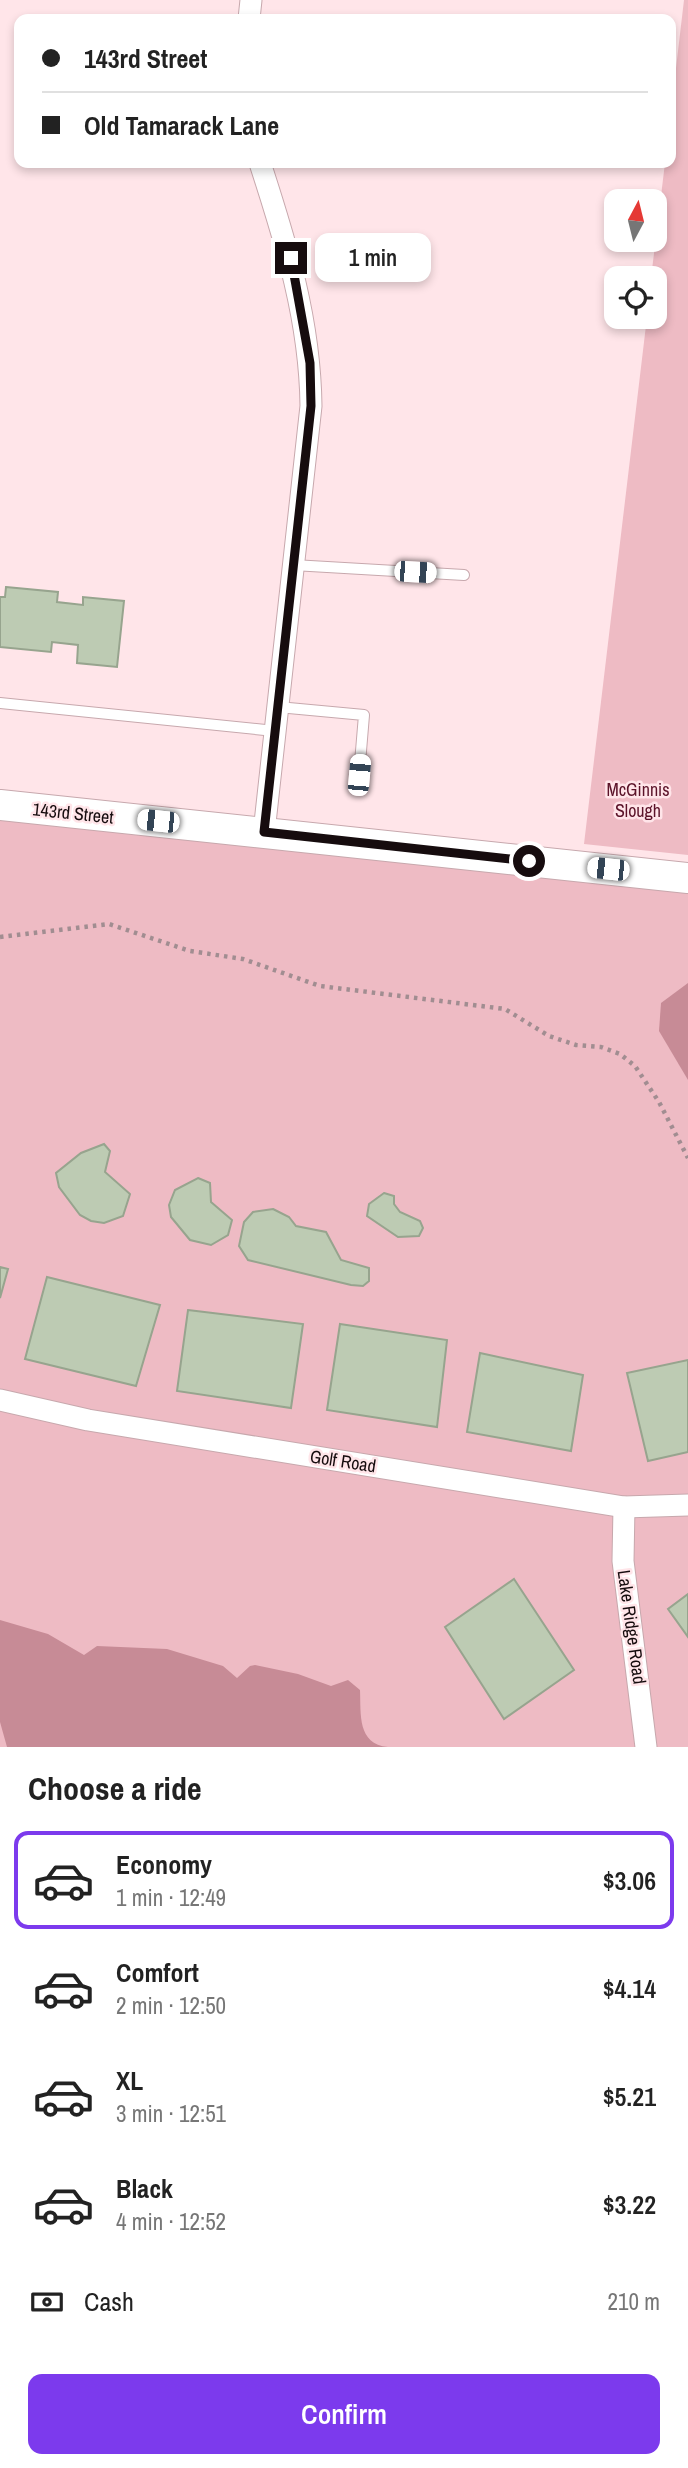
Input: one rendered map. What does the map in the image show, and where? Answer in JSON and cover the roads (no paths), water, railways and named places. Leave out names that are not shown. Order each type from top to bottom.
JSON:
[{"type":"main road","name":"143rd Street","points":[[0,805],[688,878]]},
{"type":"street","points":[[262,168],[291,258],[302,310],[310,363],[311,406],[264,832]]},
{"type":"street","name":"Golf Road","points":[[0,1400],[88,1420],[624,1507],[688,1505]]},
{"type":"street","name":"Lake Ridge Road","points":[[624,1507],[623,1561],[645,1718],[646,1747]]},
{"type":"lane","points":[[293,565],[464,575]]},
{"type":"lane","points":[[0,703],[275,732]]},
{"type":"lane","points":[[278,707],[364,715],[359,775]]},
{"type":"park label","name":"McGinnis Slough","points":[[638,799]]}]
